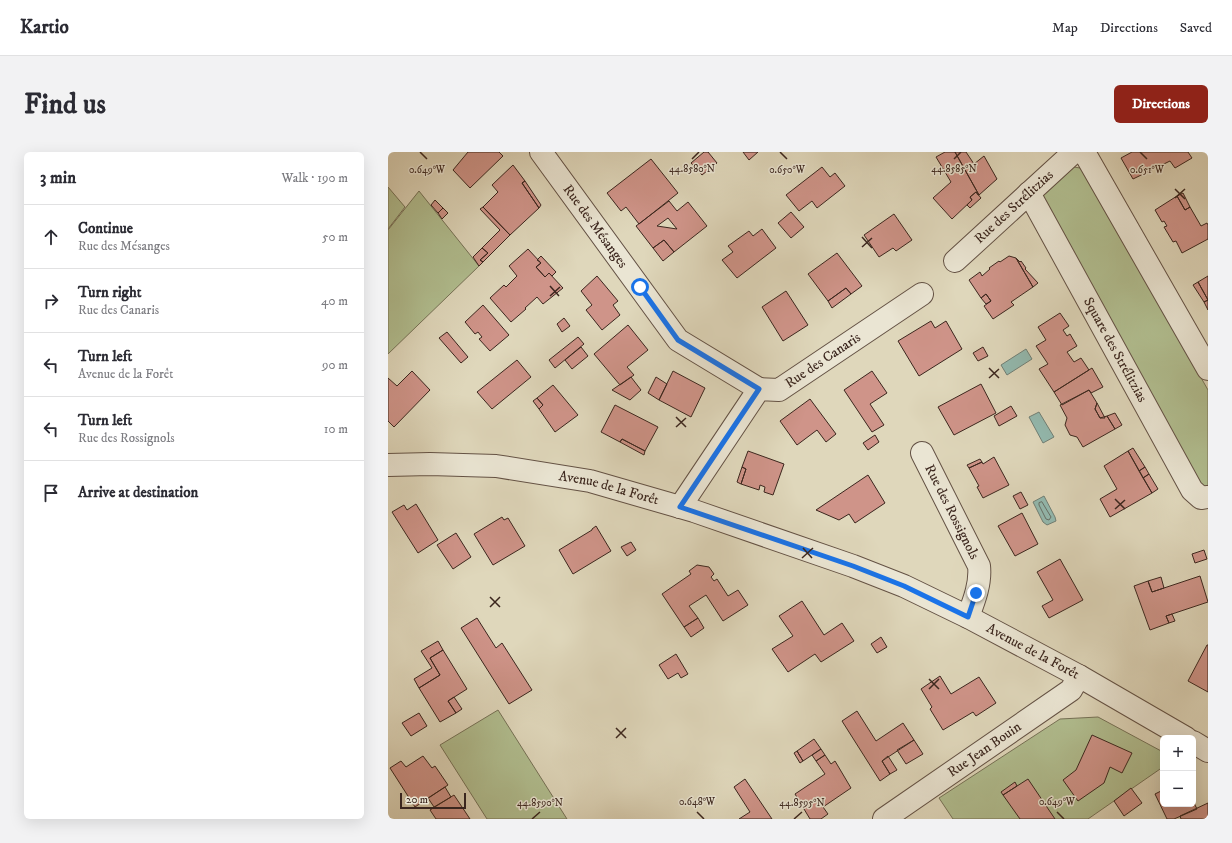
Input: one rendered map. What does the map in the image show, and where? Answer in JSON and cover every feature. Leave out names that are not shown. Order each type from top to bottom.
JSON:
[{"type":"street","name":"Rue des Mésanges","points":[[541,152],[678,340],[759,389]]},
{"type":"street","name":"Rue des Strélitzias","points":[[955,261],[1074,152]]},
{"type":"street","points":[[1084,152],[1208,369]]},
{"type":"street","name":"Square des Strélitzias","points":[[1029,193],[1192,490],[1201,498],[1208,498]]},
{"type":"street","name":"Rue des Canaris","points":[[759,389],[780,390],[922,294]]},
{"type":"street","points":[[680,507],[759,389]]},
{"type":"street","name":"Rue des Rossignols","points":[[922,453],[979,566],[980,574],[976,593],[968,617]]},
{"type":"street","name":"Avenue de la Forêt","points":[[388,465],[430,464],[496,466],[590,481],[680,507],[853,566],[904,586],[968,617],[1079,676],[1181,735]]},
{"type":"street","name":"Rue Jean Bouin","points":[[884,819],[1071,690],[1079,676]]},
{"type":"street","points":[[1196,744],[1208,751]]},
{"type":"green space","points":[[1068,168],[1080,168],[1085,173],[1208,390],[1208,489],[1201,488],[1044,204],[1043,194]]},
{"type":"green space","points":[[388,187],[405,207],[388,229]]},
{"type":"green space","points":[[419,191],[479,266],[388,354],[388,230]]},
{"type":"green space","points":[[498,710],[567,819],[487,819],[440,745]]},
{"type":"green space","points":[[1098,717],[1160,750],[1160,769],[1088,819],[953,819],[939,798],[1060,719]]},
{"type":"water","points":[[1026,349],[1032,359],[1007,375],[1001,365]]},
{"type":"water","points":[[1039,412],[1054,437],[1043,443],[1029,417]]},
{"type":"water","points":[[1044,496],[1056,521],[1047,525],[1043,522],[1033,502]]},
{"type":"building","points":[[468,152],[499,152],[503,156],[470,188],[453,170]]},
{"type":"building","points":[[704,152],[708,152],[717,163],[702,175],[691,163]]},
{"type":"building","points":[[743,152],[758,152],[749,160]]},
{"type":"building","points":[[945,152],[955,152],[979,195],[976,192],[970,197],[972,200],[952,219],[933,198],[951,182],[936,157]]},
{"type":"building","points":[[955,152],[966,152],[974,164],[984,156],[997,179],[979,195]]},
{"type":"building","points":[[1132,152],[1188,152],[1192,158],[1175,168],[1170,161],[1133,179],[1121,158]]},
{"type":"building","points":[[651,159],[678,193],[639,224],[626,207],[621,211],[607,193]]},
{"type":"building","points":[[513,165],[525,181],[522,183],[539,208],[510,235],[483,207],[498,192],[492,185]]},
{"type":"building","points":[[822,167],[830,177],[835,173],[845,186],[817,208],[812,201],[799,211],[786,195]]},
{"type":"building","points":[[525,181],[541,205],[539,208],[522,183]]},
{"type":"building","points":[[976,192],[981,198],[970,208],[967,205],[972,200],[970,197]]},
{"type":"building","points":[[1183,193],[1190,207],[1185,210],[1177,196]]},
{"type":"building","points":[[1177,196],[1185,210],[1190,207],[1201,226],[1207,223],[1208,225],[1208,239],[1182,253],[1176,241],[1173,242],[1164,227],[1167,226],[1164,221],[1162,222],[1155,210]]},
{"type":"building","points":[[435,200],[443,208],[438,213],[431,205]]},
{"type":"building","points":[[669,201],[677,211],[688,202],[707,226],[674,252],[664,240],[653,248],[636,226]],"holes":[[[668,218],[677,229],[657,226]]]},
{"type":"building","points":[[483,207],[510,235],[483,262],[480,260],[488,253],[482,248],[500,230],[480,209]]},
{"type":"building","points":[[443,208],[448,213],[442,219],[438,213]]},
{"type":"building","points":[[791,212],[804,227],[791,238],[778,223]]},
{"type":"building","points":[[894,214],[912,240],[896,251],[893,248],[879,257],[864,235]]},
{"type":"building","points":[[762,229],[776,248],[737,278],[722,260],[733,252],[728,246],[749,231],[753,236]]},
{"type":"building","points":[[664,240],[674,252],[663,261],[653,248]]},
{"type":"building","points":[[482,248],[488,253],[480,260],[483,262],[479,266],[473,257]]},
{"type":"building","points":[[528,249],[541,263],[536,267],[545,277],[549,273],[563,288],[543,304],[537,297],[511,322],[490,298],[504,285],[506,287],[517,276],[509,266]]},
{"type":"building","points":[[837,253],[862,286],[851,294],[846,288],[828,301],[808,274]]},
{"type":"building","points":[[541,256],[556,272],[552,276],[549,273],[545,277],[536,267],[541,263],[537,260]]},
{"type":"building","points":[[1009,256],[1016,258],[1033,287],[1011,302],[1014,305],[993,319],[984,306],[991,301],[986,294],[981,298],[969,280],[980,272],[982,276],[990,269],[989,268]]},
{"type":"building","points":[[1016,258],[1020,262],[1021,261],[1026,268],[1025,269],[1038,283],[1033,287]]},
{"type":"building","points":[[597,276],[618,301],[613,305],[620,315],[602,330],[586,310],[592,305],[581,291]]},
{"type":"building","points":[[1208,276],[1208,300],[1198,282]]},
{"type":"building","points":[[1198,282],[1208,300],[1204,302],[1193,285]]},
{"type":"building","points":[[846,288],[851,294],[832,308],[828,301]]},
{"type":"building","points":[[786,291],[808,325],[783,341],[762,307]]},
{"type":"building","points":[[986,294],[991,301],[986,304],[981,298]]},
{"type":"building","points":[[1208,300],[1208,310],[1204,302]]},
{"type":"building","points":[[483,305],[509,335],[490,351],[479,339],[482,337],[478,332],[475,334],[465,322]]},
{"type":"building","points":[[1060,313],[1069,326],[1063,330],[1067,336],[1070,334],[1077,346],[1067,352],[1074,362],[1081,358],[1089,370],[1054,392],[1039,369],[1048,364],[1036,346],[1046,340],[1038,327]]},
{"type":"building","points":[[564,318],[570,326],[562,332],[557,324]]},
{"type":"building","points":[[931,321],[935,328],[946,321],[962,349],[919,376],[898,341]]},
{"type":"building","points":[[628,325],[648,350],[627,367],[634,375],[620,385],[594,354]]},
{"type":"building","points":[[447,332],[468,357],[461,363],[439,338]]},
{"type":"building","points":[[578,337],[584,344],[555,368],[549,360]]},
{"type":"building","points":[[581,347],[588,356],[572,369],[565,360]]},
{"type":"building","points":[[983,347],[988,356],[978,361],[973,353]]},
{"type":"building","points":[[517,360],[531,377],[492,409],[477,392]]},
{"type":"building","points":[[1092,368],[1103,387],[1091,393],[1089,390],[1062,405],[1054,392]]},
{"type":"building","points":[[412,371],[430,390],[394,427],[388,421],[388,378],[397,386]]},
{"type":"building","points":[[673,371],[705,388],[691,417],[659,400]]},
{"type":"building","points":[[872,371],[887,393],[870,404],[884,425],[872,432],[844,390]]},
{"type":"building","points":[[631,377],[641,390],[630,400],[612,390]]},
{"type":"building","points":[[656,377],[667,384],[659,400],[648,393]]},
{"type":"building","points":[[981,384],[996,413],[954,435],[938,407]]},
{"type":"building","points":[[553,385],[578,415],[555,432],[539,409],[543,405],[537,398]]},
{"type":"building","points":[[1089,390],[1097,403],[1095,409],[1100,418],[1107,416],[1115,429],[1083,447],[1077,437],[1070,435],[1065,425],[1067,418],[1060,405]]},
{"type":"building","points":[[537,398],[543,405],[539,409],[533,401]]},
{"type":"building","points":[[810,399],[836,434],[826,442],[817,430],[797,445],[780,421]]},
{"type":"building","points":[[1097,403],[1105,418],[1100,418],[1095,409]]},
{"type":"building","points":[[615,405],[658,427],[645,451],[622,439],[620,442],[601,432]]},
{"type":"building","points":[[1011,406],[1017,416],[999,426],[994,416]]},
{"type":"building","points":[[1115,413],[1122,425],[1115,429],[1107,416]]},
{"type":"building","points":[[875,435],[879,442],[868,450],[863,443]]},
{"type":"building","points":[[622,439],[645,451],[644,455],[620,442]]},
{"type":"building","points":[[1133,448],[1145,467],[1139,471],[1128,451]]},
{"type":"building","points":[[748,451],[784,464],[773,495],[764,492],[765,487],[760,485],[759,490],[741,484],[746,469],[742,467]]},
{"type":"building","points":[[1128,451],[1152,493],[1110,517],[1100,499],[1117,489],[1104,466]]},
{"type":"building","points":[[994,457],[1009,485],[983,498],[977,487],[979,486],[969,468],[982,462],[983,464]]},
{"type":"building","points":[[980,459],[982,462],[969,468],[967,465]]},
{"type":"building","points":[[742,467],[746,469],[741,484],[737,482]]},
{"type":"building","points":[[1145,467],[1149,474],[1143,478],[1139,471]]},
{"type":"building","points":[[1149,474],[1158,489],[1152,493],[1143,478]]},
{"type":"building","points":[[868,475],[885,503],[855,523],[849,514],[839,520],[816,510]]},
{"type":"building","points":[[1021,492],[1028,505],[1020,509],[1013,496]]},
{"type":"building","points":[[416,504],[438,540],[418,553],[392,512],[404,505],[407,510]]},
{"type":"building","points":[[1022,513],[1038,544],[1015,556],[998,526]]},
{"type":"building","points":[[502,517],[504,520],[508,518],[525,546],[493,565],[474,534]]},
{"type":"building","points":[[596,526],[611,551],[573,574],[559,550]]},
{"type":"building","points":[[456,533],[471,557],[453,569],[437,545]]},
{"type":"building","points":[[631,542],[636,550],[627,556],[621,547]]},
{"type":"building","points":[[1204,550],[1207,559],[1195,563],[1192,554]]},
{"type":"building","points":[[1060,559],[1083,600],[1049,618],[1042,606],[1053,600],[1037,572]]},
{"type":"building","points":[[697,565],[709,567],[714,574],[711,577],[714,581],[717,579],[728,596],[738,590],[748,605],[723,621],[706,595],[689,606],[698,618],[684,627],[662,594],[691,574],[689,571]]},
{"type":"building","points":[[1200,576],[1208,602],[1166,616],[1169,623],[1150,630],[1134,586],[1148,581],[1152,592]]},
{"type":"building","points":[[1161,577],[1164,588],[1152,592],[1148,581]]},
{"type":"building","points":[[802,601],[824,635],[842,623],[854,641],[821,662],[815,654],[788,672],[772,649],[793,636],[779,616]]},
{"type":"building","points":[[1172,614],[1175,621],[1169,623],[1166,616]]},
{"type":"building","points":[[477,618],[496,648],[502,643],[532,690],[509,704],[461,628]]},
{"type":"building","points":[[698,618],[704,628],[691,637],[684,627]]},
{"type":"building","points":[[881,637],[887,647],[877,653],[871,644]]},
{"type":"building","points":[[438,641],[443,650],[430,658],[440,675],[419,688],[414,679],[432,668],[421,651]]},
{"type":"building","points":[[1208,645],[1208,692],[1188,681]]},
{"type":"building","points":[[443,650],[467,689],[448,701],[456,713],[440,722],[419,688],[440,675],[430,658]]},
{"type":"building","points":[[676,654],[688,674],[681,678],[678,673],[668,679],[659,665]]},
{"type":"building","points":[[940,676],[951,694],[979,677],[996,703],[976,716],[973,712],[943,730],[930,709],[932,707],[921,689]]},
{"type":"building","points":[[454,697],[462,709],[456,713],[448,701]]},
{"type":"building","points":[[857,711],[876,741],[903,723],[914,740],[882,761],[890,774],[880,781],[842,721]]},
{"type":"building","points":[[419,713],[427,726],[411,736],[402,723]]},
{"type":"building","points":[[1092,735],[1132,753],[1122,773],[1110,767],[1104,783],[1078,801],[1063,780],[1076,770]]},
{"type":"building","points":[[814,739],[821,749],[803,761],[797,751]]},
{"type":"building","points":[[914,740],[923,754],[906,764],[897,750]]},
{"type":"building","points":[[821,749],[825,755],[816,761],[812,755]]},
{"type":"building","points":[[797,751],[803,761],[800,763],[794,753]]},
{"type":"building","points":[[825,755],[831,764],[835,761],[851,788],[823,807],[828,814],[821,819],[810,819],[795,794],[825,774],[816,761]]},
{"type":"building","points":[[423,756],[432,768],[435,766],[448,785],[415,807],[390,768],[401,761],[406,767]]},
{"type":"building","points":[[888,756],[897,770],[890,774],[882,761]]},
{"type":"building","points":[[745,779],[772,819],[739,819],[750,812],[734,787]]},
{"type":"building","points":[[1028,779],[1055,819],[1020,819],[1003,795]]},
{"type":"building","points":[[1015,782],[1017,786],[1003,795],[1001,792]]},
{"type":"building","points":[[445,787],[451,797],[434,807],[428,798]]},
{"type":"building","points":[[1131,788],[1142,803],[1124,816],[1114,801]]},
{"type":"building","points":[[1160,792],[1160,804],[1155,794]]},
{"type":"building","points":[[454,795],[470,819],[436,819],[430,810]]},
{"type":"building","points":[[1208,803],[1208,819],[1181,819],[1180,816]]},
{"type":"building","points":[[1161,807],[1196,807],[1197,809],[1174,819],[1167,819]]},
{"type":"route","points":[[640,287],[678,340],[759,389],[680,507],[853,566],[904,586],[968,617],[976,593]]}]
